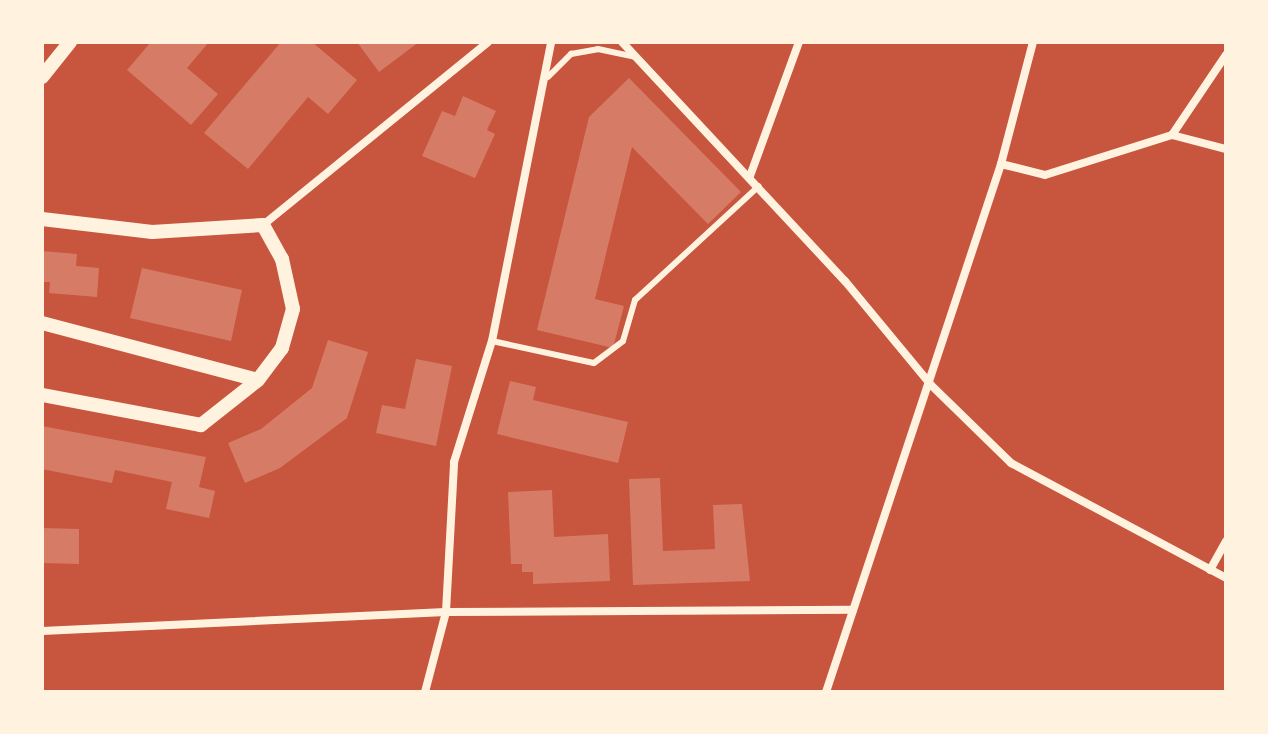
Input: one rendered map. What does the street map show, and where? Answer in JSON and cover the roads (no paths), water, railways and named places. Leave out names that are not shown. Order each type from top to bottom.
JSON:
[{"type":"street","points":[[42,77],[70,42]]},
{"type":"street","points":[[42,219],[152,232],[263,225],[488,42]]},
{"type":"street","points":[[425,692],[446,612],[454,462],[492,341],[548,77],[551,42]]},
{"type":"street","points":[[622,42],[750,176],[931,385],[1011,463],[1226,578]]},
{"type":"street","points":[[750,176],[799,42]]},
{"type":"street","points":[[826,692],[931,385],[1001,164],[1033,42]]},
{"type":"street","points":[[1172,135],[1226,55]]},
{"type":"street","points":[[1001,164],[1045,175],[1172,135],[1226,149]]},
{"type":"street","points":[[42,209],[67,224]]},
{"type":"street","points":[[42,395],[201,425],[258,380],[282,348],[293,309],[282,259],[263,225]]},
{"type":"street","points":[[42,323],[258,380]]},
{"type":"street","points":[[1210,570],[1226,541]]},
{"type":"street","points":[[42,631],[446,612],[853,610]]},
{"type":"lane","points":[[548,77],[571,54],[598,49],[636,57]]},
{"type":"lane","points":[[492,341],[594,363],[623,341],[635,300],[759,186]]}]
